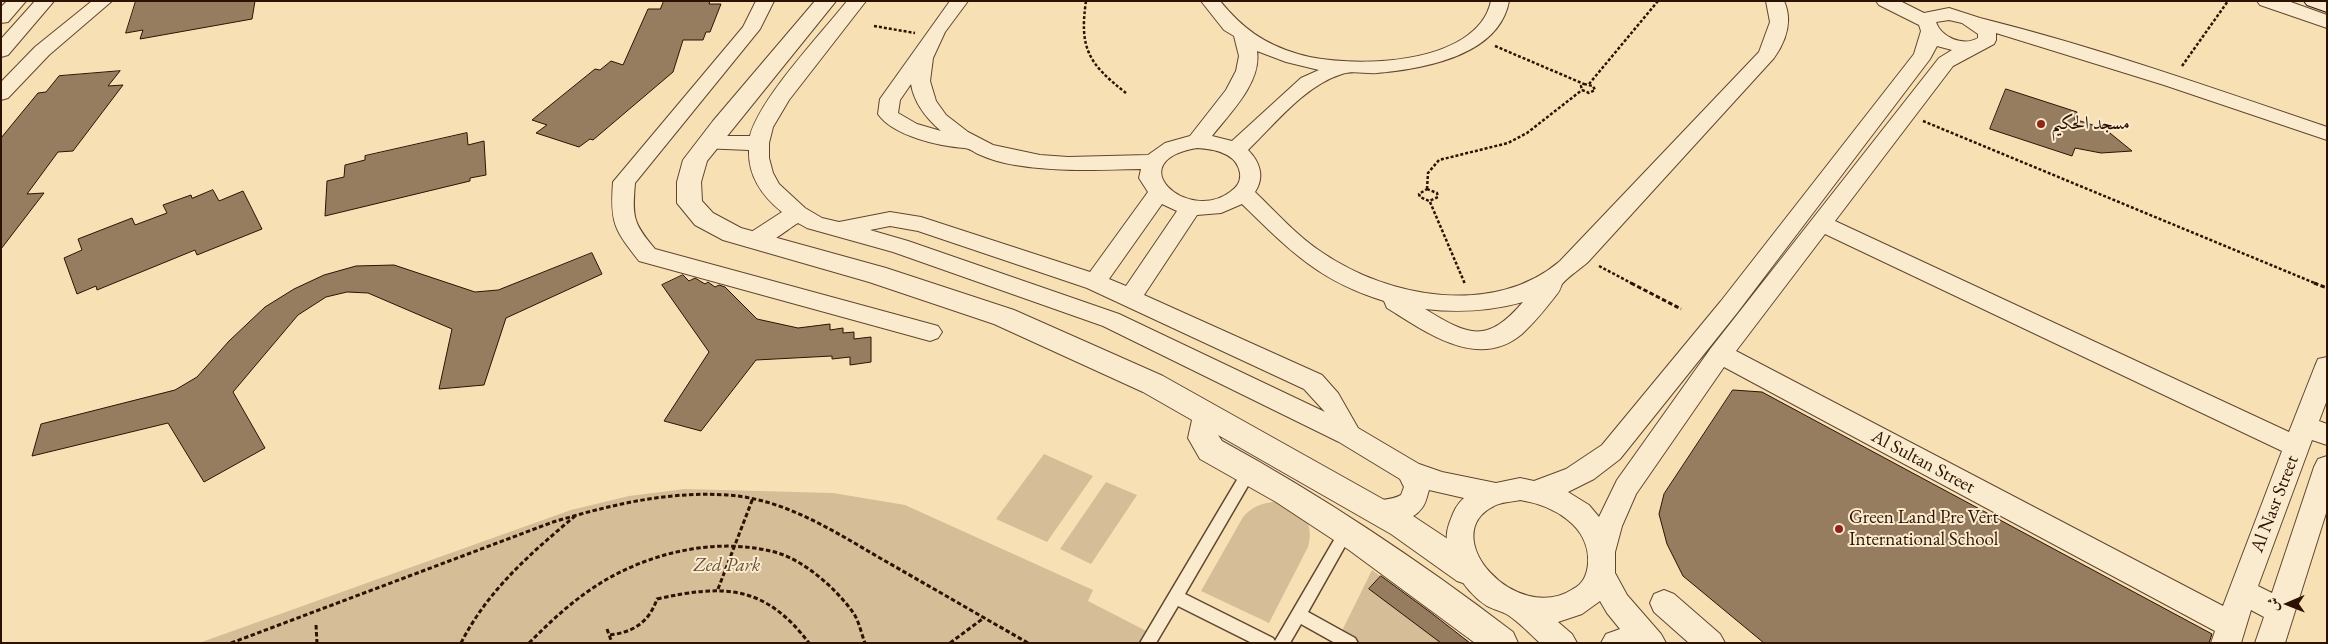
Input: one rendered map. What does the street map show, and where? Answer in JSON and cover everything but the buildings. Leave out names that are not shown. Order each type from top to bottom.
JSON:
[{"type":"street","points":[[1,18],[17,1]]},
{"type":"street","points":[[1,50],[46,1]]},
{"type":"street","points":[[1,94],[42,51],[103,1]]},
{"type":"street","points":[[765,1],[751,29],[624,182],[622,209],[627,230],[647,254],[930,332]]},
{"type":"street","points":[[826,1],[696,160],[689,182],[690,203],[704,219],[732,234],[753,241],[877,275],[1004,317],[1153,384],[1427,541],[1469,571],[1490,592],[1517,606],[1562,643]]},
{"type":"street","points":[[857,1],[770,112],[762,127],[759,143],[760,166],[770,188],[782,201],[797,213],[815,223],[900,246],[1111,320],[1348,435],[1410,472],[1448,485],[1492,493],[1520,489],[1536,491],[1565,503],[1578,512],[1589,524],[1618,604],[1651,643]]},
{"type":"street","points":[[959,1],[890,99],[887,108],[889,116],[896,123],[989,150],[1040,162],[1153,162]]},
{"type":"street","points":[[1210,1],[1219,16],[1243,36],[1271,50],[1304,61],[1341,67],[1380,68],[1418,63],[1451,53],[1476,38],[1491,23],[1500,1]]},
{"type":"street","points":[[1372,288],[1454,336],[1469,340],[1486,341],[1500,337],[1510,330],[1767,54],[1779,32],[1778,8],[1775,1]]},
{"type":"street","points":[[1885,1],[1928,27],[1947,42],[1963,46],[1981,45],[2046,54],[2170,92],[2327,146]]},
{"type":"street","points":[[1922,1],[1949,14],[2022,34],[2172,81],[2327,134]]},
{"type":"street","points":[[2267,1],[2327,22]]},
{"type":"street","points":[[2314,1],[2327,6]]},
{"type":"street","points":[[1536,491],[1558,485],[1578,476],[1596,466],[1611,452],[1729,307],[1923,55],[1927,48],[1928,27],[1931,17],[1938,14],[1949,14]]},
{"type":"street","points":[[1517,606],[1533,610],[1564,609],[1588,596],[1596,586],[1608,526],[1626,488],[1720,354],[1946,62],[1981,45],[1988,36],[1983,27],[1977,23]]},
{"type":"street","points":[[1197,141],[1244,79],[1248,64],[1248,50],[1243,36]]},
{"type":"street","points":[[931,42],[921,65],[920,83],[929,107],[947,127],[966,140],[989,150]]},
{"type":"street","points":[[1234,150],[1308,82],[1341,67]]},
{"type":"street","points":[[1891,95],[1910,109]]},
{"type":"street","points":[[890,99],[929,107]]},
{"type":"street","points":[[907,127],[929,107]]},
{"type":"street","points":[[1197,141],[1210,142],[1234,150],[1244,157],[1251,175],[1249,184],[1243,193],[1230,202],[1211,207],[1191,207],[1168,200],[1160,193],[1150,178],[1153,162],[1170,147],[1197,141]]},
{"type":"street","points":[[708,143],[759,143]]},
{"type":"street","points":[[1095,282],[1160,193]]},
{"type":"street","points":[[1243,193],[1313,258],[1340,275],[1372,288],[1412,300],[1472,304],[1529,293],[1560,276]]},
{"type":"street","points":[[1130,298],[1191,207]]},
{"type":"street","points":[[753,241],[797,213]]},
{"type":"street","points":[[837,229],[878,220],[911,221],[1095,282],[1313,382],[1325,392],[1334,404],[1348,435]]},
{"type":"street","points":[[1822,224],[2310,436]]},
{"type":"street","points":[[1472,304],[1510,330]]},
{"type":"street","points":[[1454,336],[1472,304]]},
{"type":"street","points":[[1729,307],[1751,316]]},
{"type":"street","name":"Al Sultan Street","points":[[1720,354],[2229,634]]},
{"type":"street","name":"Al Nasr Street","points":[[2229,634],[2242,592],[2310,436],[2327,366]]},
{"type":"street","points":[[1209,415],[1202,428],[1204,443],[1211,450],[1346,532],[1456,607],[1501,643]]},
{"type":"street","name":"Al Nasr Street","points":[[2270,643],[2327,467]]},
{"type":"street","points":[[1377,511],[1396,511],[1412,502],[1417,487],[1410,472]]},
{"type":"street","points":[[1469,571],[1460,551],[1459,531],[1463,518],[1470,508],[1492,493]]},
{"type":"street","points":[[2242,592],[2280,611]]},
{"type":"street","points":[[1664,603],[1710,643]]},
{"type":"street","points":[[1616,643],[1630,640],[1646,643]]},
{"type":"lane","points":[[1148,643],[1249,472]]},
{"type":"lane","points":[[1282,643],[1346,532]]},
{"type":"lane","points":[[1175,597],[1268,643]]},
{"type":"lane","points":[[1298,614],[1350,643]]},
{"type":"path","points":[[1086,1],[1084,14],[1085,49],[1092,64],[1126,93]]},
{"type":"path","points":[[1589,84],[1658,1]]},
{"type":"path","points":[[2172,81],[2228,1]]},
{"type":"path","points":[[874,26],[931,42]]},
{"type":"path","points":[[1476,38],[1584,84],[1589,84],[1595,90],[1589,93],[1582,90]]},
{"type":"path","points":[[1427,189],[1426,173],[1439,160],[1508,143],[1528,133],[1582,90],[1581,86],[1584,84]]},
{"type":"path","points":[[1910,109],[2327,288]]},
{"type":"path","points":[[1430,202],[1438,197],[1433,190],[1427,189],[1419,194],[1420,198],[1430,202],[1472,304]]},
{"type":"path","points":[[1580,256],[1681,309]]},
{"type":"path","points":[[231,643],[488,546],[576,515],[630,500],[712,495],[753,498],[773,503],[819,523],[1028,643]]},
{"type":"path","points":[[718,589],[753,498]]},
{"type":"path","points":[[461,643],[479,610],[503,579],[576,515]]},
{"type":"path","points":[[529,643],[568,604],[599,582],[631,566],[664,554],[698,547],[733,546],[769,551],[802,564],[831,585],[853,612],[865,643]]},
{"type":"path","points":[[610,635],[619,635],[638,627],[652,613],[657,600],[688,591],[718,589],[742,592],[763,599],[782,610],[798,625],[809,643]]},
{"type":"path","points":[[950,643],[985,617]]},
{"type":"path","points":[[316,625],[317,643]]},
{"type":"path","points":[[607,630],[612,643]]},
{"type":"green space","points":[[1044,454],[1093,476],[1047,542],[996,519]]},
{"type":"green space","points":[[1106,482],[1137,495],[1091,564],[1060,549]]},
{"type":"green space","name":"Zed Park","points":[[685,489],[833,493],[905,505],[1093,590],[1088,601],[1160,638],[1157,643],[199,643],[571,510],[629,496]]},
{"type":"green space","points":[[1273,502],[1290,506],[1297,510],[1307,522],[1310,537],[1308,547],[1269,623],[1201,591],[1243,517],[1256,506]]},
{"type":"green space","points":[[1372,570],[1470,643],[1336,643]]},
{"type":"place","name":"مسجد الحكيم","points":[[2041,124]]},
{"type":"place","name":"Green Land Pre Vert International School","points":[[1839,529]]}]
